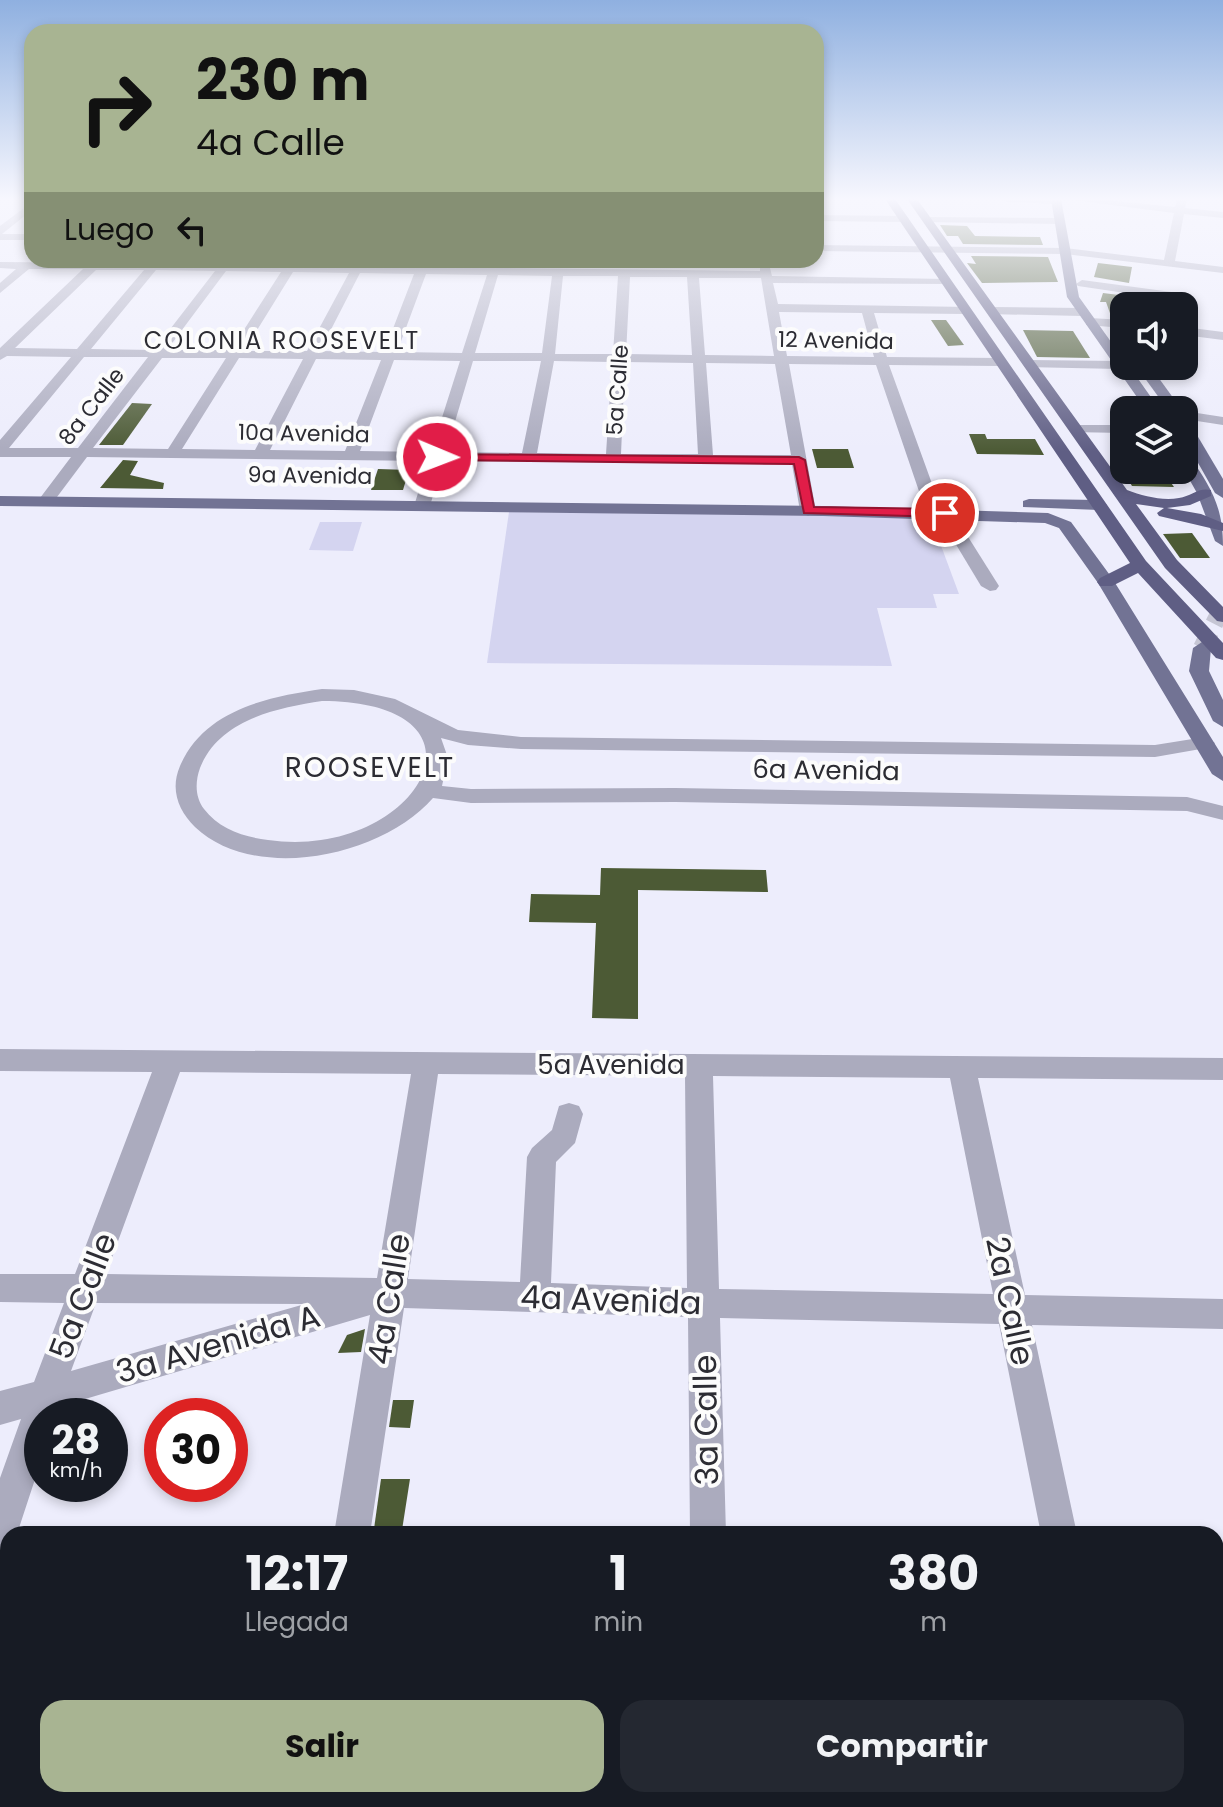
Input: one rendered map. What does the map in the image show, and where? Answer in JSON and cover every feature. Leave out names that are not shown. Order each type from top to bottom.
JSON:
[{"type":"highway","points":[[947,283],[1140,565],[1223,654]]},
{"type":"highway","points":[[972,283],[1171,564],[1223,617]]},
{"type":"highway","points":[[1119,493],[1162,503],[1189,502],[1205,493]]},
{"type":"highway","points":[[1142,523],[1146,518],[1167,513],[1195,517],[1221,534]]},
{"type":"highway","points":[[1106,582],[1140,565]]},
{"type":"main road","points":[[1071,283],[1073,297],[1110,334]]},
{"type":"main road","points":[[1082,284],[1092,319],[1110,350]]},
{"type":"main road","points":[[1130,380],[1142,396]]},
{"type":"main road","points":[[1198,449],[1223,493]]},
{"type":"main road","points":[[1198,481],[1221,534]]},
{"type":"main road","name":"9a Avenida","points":[[0,494],[48,498],[938,508],[1099,505]]},
{"type":"main road","name":"9a Avenida","points":[[0,501],[48,498]]},
{"type":"main road","name":"9a Avenida","points":[[938,508],[1054,519],[1068,528],[1106,582]]},
{"type":"main road","points":[[1106,582],[1214,740],[1223,774]]},
{"type":"main road","points":[[1202,648],[1199,671],[1223,721]]},
{"type":"street","points":[[2,354],[75,283]]},
{"type":"street","points":[[0,450],[139,283]]},
{"type":"street","name":"8a Calle","points":[[48,498],[212,283]]},
{"type":"street","points":[[172,454],[280,283]]},
{"type":"street","points":[[260,455],[349,283]]},
{"type":"street","points":[[351,456],[417,283]]},
{"type":"street","points":[[422,502],[490,283]]},
{"type":"street","points":[[528,458],[548,357],[557,283]]},
{"type":"street","name":"5a Calle","points":[[613,458],[624,283]]},
{"type":"street","points":[[694,283],[706,459]]},
{"type":"street","points":[[768,283],[807,506]]},
{"type":"street","points":[[890,283],[903,309]]},
{"type":"street","points":[[1082,284],[1142,292]]},
{"type":"street","points":[[773,308],[965,310]]},
{"type":"street","points":[[867,309],[881,360],[938,508],[990,586]]},
{"type":"street","points":[[992,311],[1110,322]]},
{"type":"street","points":[[1198,333],[1223,336]]},
{"type":"street","name":"12 Avenida","points":[[2,354],[1000,362]]},
{"type":"street","points":[[1030,364],[1110,365]]},
{"type":"street","points":[[1198,417],[1223,421]]},
{"type":"street","points":[[1075,429],[1110,429]]},
{"type":"street","name":"10a Avenida","points":[[0,450],[799,460]]},
{"type":"street","points":[[322,695],[359,697],[402,710],[419,721],[432,736],[438,753],[437,772],[428,791],[411,810],[375,831],[331,846],[298,850],[238,842],[214,831],[197,817],[187,800],[185,782],[190,763],[202,746],[219,730],[266,706],[322,695]]},
{"type":"street","name":"6a Avenida","points":[[419,721],[437,733],[449,736],[521,743],[1155,751],[1214,740]]},
{"type":"street","name":"6a Avenida","points":[[428,791],[471,796],[675,795],[1187,804],[1223,813]]},
{"type":"street","name":"5a Avenida","points":[[0,1060],[1223,1069]]},
{"type":"street","name":"5a Calle","points":[[2,1526],[46,1394],[170,1061]]},
{"type":"street","name":"4a Calle","points":[[353,1526],[426,1063]]},
{"type":"street","name":"3a Calle","points":[[699,1065],[708,1526]]},
{"type":"street","name":"2a Calle","points":[[962,1067],[1057,1526]]},
{"type":"street","points":[[535,1297],[542,1157],[565,1135],[569,1114]]},
{"type":"street","name":"4a Avenida","points":[[0,1288],[310,1290],[704,1303],[1223,1314]]},
{"type":"street","name":"3a Avenida A","points":[[0,1408],[389,1294]]},
{"type":"shaded area","points":[[509,512],[930,516],[959,594],[933,594],[937,608],[877,608],[892,666],[487,663]]},
{"type":"shaded area","points":[[320,522],[362,522],[353,551],[309,550]]},
{"type":"building","points":[[1103,293],[1110,294],[1110,313],[1106,302],[1100,302]]},
{"type":"building","points":[[931,320],[946,320],[964,345],[948,346]]},
{"type":"building","points":[[1023,330],[1073,331],[1090,358],[1037,357]]},
{"type":"building","points":[[132,403],[152,404],[123,445],[99,445]]},
{"type":"building","points":[[969,434],[985,434],[987,439],[1035,439],[1044,455],[977,454]]},
{"type":"building","points":[[812,449],[848,449],[854,468],[817,468]]},
{"type":"building","points":[[123,460],[138,461],[130,475],[164,483],[163,489],[100,488]]},
{"type":"building","points":[[378,469],[409,470],[403,490],[371,490]]},
{"type":"building","points":[[1172,484],[1174,487],[1132,486]]},
{"type":"building","points":[[1192,533],[1210,558],[1180,558],[1163,534]]},
{"type":"building","points":[[601,868],[766,870],[768,892],[638,890],[638,1019],[592,1018],[596,923],[529,922],[531,894],[600,895]]},
{"type":"building","points":[[365,1329],[361,1352],[338,1353],[347,1335]]},
{"type":"building","points":[[393,1400],[414,1400],[410,1428],[389,1427]]},
{"type":"building","points":[[381,1479],[410,1479],[403,1526],[374,1526]]},
{"type":"tunnel","points":[[1202,648],[1223,606]]},
{"type":"district","name":"COLONIA ROOSEVELT","points":[[282,341]]},
{"type":"district","name":"ROOSEVELT","points":[[370,767]]},
{"type":"route","points":[[437,457],[799,460],[808,511],[945,513]]}]
